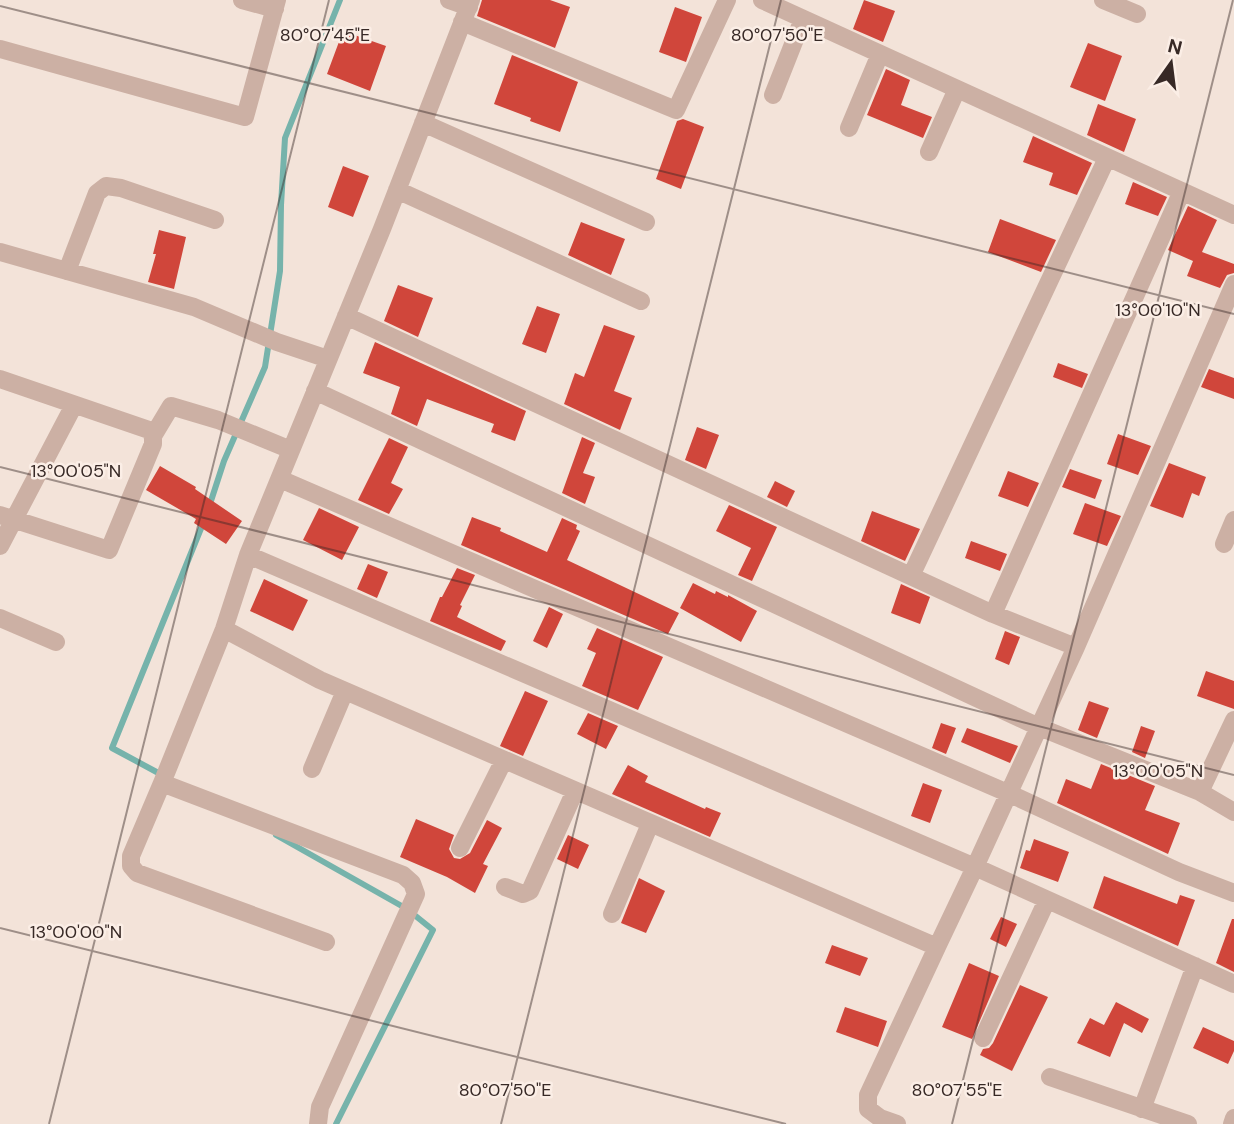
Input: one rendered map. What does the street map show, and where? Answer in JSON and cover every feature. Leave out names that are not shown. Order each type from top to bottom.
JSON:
[{"type":"street","points":[[0,49],[245,117],[276,5],[242,0]]},
{"type":"street","points":[[449,0],[676,110],[727,0]]},
{"type":"street","points":[[762,0],[1234,215]]},
{"type":"street","points":[[1103,0],[1137,14]]},
{"type":"street","points":[[326,942],[137,873],[131,866],[131,856],[224,629],[248,555],[397,190],[467,10]]},
{"type":"street","points":[[773,95],[803,19]]},
{"type":"street","points":[[849,128],[880,54]]},
{"type":"street","points":[[929,152],[957,89]]},
{"type":"street","points":[[423,123],[646,222]]},
{"type":"street","points":[[911,576],[1107,158]]},
{"type":"street","points":[[67,271],[97,193],[106,186],[121,188],[215,219]]},
{"type":"street","points":[[397,190],[641,301]]},
{"type":"street","points":[[993,614],[1182,191]]},
{"type":"street","points":[[0,252],[194,307],[251,332],[328,359]]},
{"type":"street","points":[[897,1124],[880,1118],[868,1109],[868,1095],[1010,794],[1234,284]]},
{"type":"street","points":[[346,316],[993,614],[1076,647]]},
{"type":"street","points":[[0,379],[149,430],[153,436]]},
{"type":"street","points":[[315,391],[1039,727],[1200,792],[1234,812]]},
{"type":"street","points":[[0,546],[7,517],[74,405]]},
{"type":"street","points":[[7,517],[109,550],[153,444],[153,436],[170,406],[218,421],[291,450]]},
{"type":"street","points":[[280,479],[1010,794],[1133,852],[1234,893]]},
{"type":"street","points":[[1224,544],[1234,520]]},
{"type":"street","points":[[248,555],[975,867],[1234,984]]},
{"type":"street","points":[[0,618],[57,642]]},
{"type":"street","points":[[224,629],[345,691],[937,947]]},
{"type":"street","points":[[312,768],[345,691]]},
{"type":"street","points":[[1200,792],[1234,719]]},
{"type":"street","points":[[460,848],[504,760]]},
{"type":"street","points":[[162,783],[403,875],[412,883],[416,894],[320,1107],[317,1124]]},
{"type":"street","points":[[505,887],[523,894],[530,891],[575,791]]},
{"type":"street","points":[[612,914],[650,824]]},
{"type":"street","points":[[984,1038],[1046,900]]},
{"type":"street","points":[[1142,1109],[1195,966]]},
{"type":"street","points":[[1051,1077],[1188,1124]]},
{"type":"street","points":[[1232,1124],[1234,1118]]},
{"type":"building","points":[[482,0],[550,0],[570,7],[555,48],[477,16]]},
{"type":"building","points":[[864,0],[895,11],[883,42],[853,29]]},
{"type":"building","points":[[675,7],[702,17],[686,62],[659,52]]},
{"type":"building","points":[[343,31],[386,46],[370,91],[327,74]]},
{"type":"building","points":[[1088,43],[1122,56],[1105,101],[1070,87]]},
{"type":"building","points":[[512,55],[578,82],[560,132],[494,104]]},
{"type":"building","points":[[886,69],[910,80],[901,105],[932,117],[923,138],[867,115]]},
{"type":"building","points":[[1098,104],[1136,119],[1124,152],[1087,135]]},
{"type":"building","points":[[683,119],[704,127],[681,189],[656,179],[677,121]]},
{"type":"building","points":[[1033,136],[1092,163],[1077,195],[1049,185],[1053,173],[1023,162]]},
{"type":"building","points":[[343,166],[369,176],[353,217],[328,207]]},
{"type":"building","points":[[1133,182],[1167,197],[1158,216],[1125,204]]},
{"type":"building","points":[[1188,206],[1217,220],[1202,252],[1234,264],[1234,273],[1227,275],[1220,288],[1187,276],[1193,261],[1168,250]]},
{"type":"building","points":[[1000,219],[1056,240],[1041,272],[988,252]]},
{"type":"building","points":[[581,222],[625,239],[611,275],[568,255]]},
{"type":"building","points":[[159,230],[186,237],[174,289],[148,282]]},
{"type":"building","points":[[398,285],[433,298],[418,337],[384,321]]},
{"type":"building","points":[[537,306],[560,314],[546,353],[522,344]]},
{"type":"building","points":[[604,325],[635,336],[614,391],[632,398],[620,430],[564,404],[575,373],[584,377]]},
{"type":"building","points":[[375,342],[526,411],[515,441],[491,432],[494,424],[427,399],[417,426],[391,414],[400,387],[363,373]]},
{"type":"building","points":[[1058,363],[1088,374],[1082,388],[1053,377]]},
{"type":"building","points":[[1209,369],[1234,378],[1234,399],[1201,387]]},
{"type":"building","points":[[697,427],[719,435],[706,469],[685,460]]},
{"type":"building","points":[[1118,434],[1151,446],[1138,475],[1107,464]]},
{"type":"building","points":[[582,437],[595,443],[583,473],[595,477],[585,504],[562,493]]},
{"type":"building","points":[[389,438],[408,447],[391,483],[403,489],[389,514],[358,500]]},
{"type":"building","points":[[1169,463],[1206,477],[1199,496],[1192,493],[1183,518],[1150,506]]},
{"type":"building","points":[[160,466],[196,487],[195,489],[242,521],[226,544],[194,523],[196,519],[146,490]]},
{"type":"building","points":[[1070,469],[1102,480],[1095,499],[1062,487]]},
{"type":"building","points":[[1008,471],[1039,483],[1028,507],[998,496]]},
{"type":"building","points":[[775,481],[795,491],[787,507],[767,497]]},
{"type":"building","points":[[1085,503],[1121,516],[1107,546],[1073,534]]},
{"type":"building","points":[[729,505],[777,527],[752,581],[738,575],[751,548],[716,531]]},
{"type":"building","points":[[319,508],[359,527],[342,560],[303,540]]},
{"type":"building","points":[[872,511],[920,529],[905,561],[861,541]]},
{"type":"building","points":[[472,517],[501,528],[500,531],[547,552],[562,518],[577,525],[576,529],[580,531],[567,560],[679,613],[668,634],[461,545]]},
{"type":"building","points":[[971,541],[1007,554],[1000,571],[965,558]]},
{"type":"building","points":[[368,564],[388,572],[377,598],[357,589]]},
{"type":"building","points":[[457,568],[475,575],[457,617],[506,641],[501,651],[430,621]]},
{"type":"building","points":[[264,579],[308,600],[293,631],[250,611]]},
{"type":"building","points":[[693,583],[715,594],[716,591],[728,595],[757,611],[741,642],[680,608]]},
{"type":"building","points":[[901,584],[930,597],[920,624],[891,613]]},
{"type":"building","points":[[549,607],[563,614],[547,648],[533,641]]},
{"type":"building","points":[[597,628],[663,657],[638,710],[582,686],[596,653],[587,649]]},
{"type":"building","points":[[1005,631],[1020,637],[1009,665],[995,659]]},
{"type":"building","points":[[1206,671],[1234,681],[1234,709],[1197,696]]},
{"type":"building","points":[[525,691],[548,701],[523,756],[500,746]]},
{"type":"building","points":[[1089,701],[1109,708],[1097,738],[1078,730]]},
{"type":"building","points":[[588,713],[618,726],[606,749],[577,734]]},
{"type":"building","points":[[941,723],[956,728],[946,754],[932,748]]},
{"type":"building","points":[[1141,726],[1155,731],[1145,758],[1132,752]]},
{"type":"building","points":[[967,728],[1018,746],[1010,763],[961,742]]},
{"type":"building","points":[[1101,764],[1155,786],[1145,810],[1180,823],[1168,854],[1057,803],[1066,779],[1091,789]]},
{"type":"building","points":[[628,765],[648,776],[645,782],[705,809],[706,807],[721,813],[710,837],[612,794]]},
{"type":"building","points":[[923,783],[942,790],[930,823],[911,816]]},
{"type":"building","points":[[416,819],[454,835],[449,849],[454,858],[460,859],[470,853],[487,820],[502,828],[483,864],[488,866],[475,893],[447,877],[400,857]]},
{"type":"building","points":[[568,835],[589,845],[578,869],[557,859]]},
{"type":"building","points":[[1034,839],[1069,852],[1058,882],[1020,868],[1026,850],[1030,851]]},
{"type":"building","points":[[1104,876],[1177,904],[1180,895],[1195,900],[1178,946],[1093,908]]},
{"type":"building","points":[[639,878],[665,891],[646,933],[621,923]]},
{"type":"building","points":[[1001,917],[1017,924],[1006,947],[990,939]]},
{"type":"building","points":[[1234,919],[1234,972],[1216,963]]},
{"type":"building","points":[[832,945],[868,958],[860,976],[825,963]]},
{"type":"building","points":[[969,963],[999,976],[972,1039],[942,1027]]},
{"type":"building","points":[[1020,985],[1048,997],[1012,1071],[980,1055],[983,1049],[989,1048],[993,1043]]},
{"type":"building","points":[[1116,1002],[1149,1019],[1142,1033],[1124,1023],[1110,1057],[1077,1043],[1090,1018],[1104,1025]]},
{"type":"building","points":[[845,1007],[887,1021],[878,1047],[836,1032]]},
{"type":"building","points":[[1203,1027],[1234,1041],[1234,1051],[1228,1064],[1193,1048]]},
{"type":"waterway","points":[[209,507],[224,461],[265,367],[280,271],[285,138],[340,0]]},
{"type":"waterway","points":[[164,776],[112,748],[204,521]]},
{"type":"waterway","points":[[276,835],[407,909],[433,930],[336,1124]]}]
